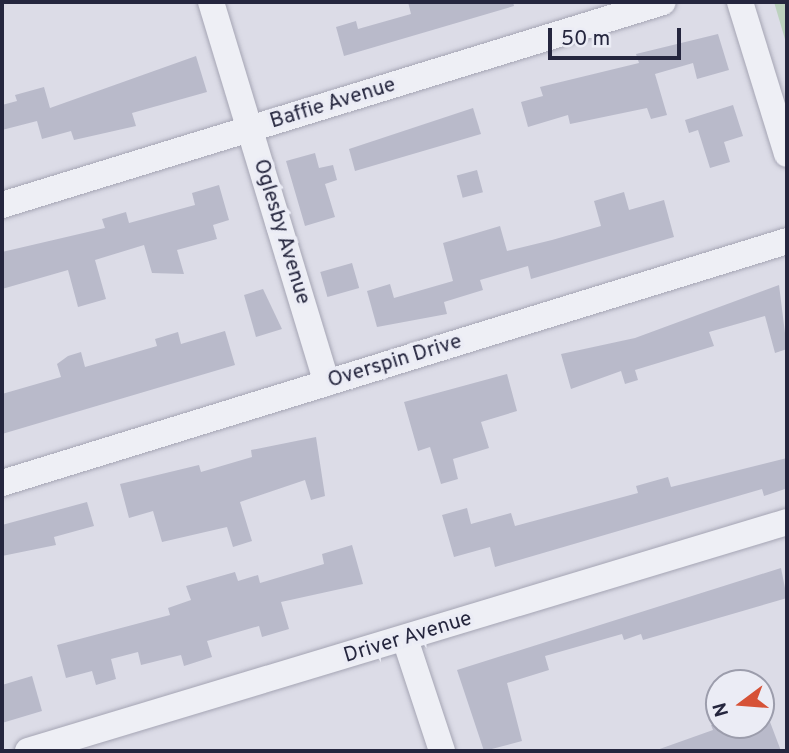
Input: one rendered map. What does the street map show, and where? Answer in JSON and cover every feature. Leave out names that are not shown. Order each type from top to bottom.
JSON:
[{"type":"street","name":"Oglesby Avenue","points":[[211,2],[327,383]]},
{"type":"street","name":"Baffie Avenue","points":[[2,205],[663,2]]},
{"type":"street","points":[[740,2],[787,154]]},
{"type":"street","name":"Overspin Drive","points":[[2,482],[787,241]]},
{"type":"street","name":"Driver Avenue","points":[[28,751],[787,522]]},
{"type":"street","points":[[405,639],[442,751]]},
{"type":"green space","points":[[774,2],[787,2],[787,46]]},
{"type":"building","points":[[408,2],[513,2],[514,6],[344,56],[336,27],[356,21],[358,29],[411,14]]},
{"type":"building","points":[[718,34],[729,70],[697,79],[693,63],[655,74],[667,115],[651,119],[647,108],[570,124],[568,115],[528,127],[521,102],[543,96],[540,87],[639,63],[636,54]]},
{"type":"building","points":[[196,56],[207,92],[132,113],[136,126],[74,140],[71,131],[42,139],[37,121],[2,130],[2,105],[17,101],[15,95],[44,87],[50,108]]},
{"type":"building","points":[[733,105],[743,136],[724,142],[730,162],[710,168],[698,130],[689,133],[685,120]]},
{"type":"building","points":[[473,108],[481,134],[355,171],[349,149]]},
{"type":"building","points":[[315,153],[319,168],[333,165],[337,180],[325,184],[335,217],[305,226],[286,161]]},
{"type":"building","points":[[477,170],[483,192],[463,198],[457,175]]},
{"type":"building","points":[[219,185],[229,220],[213,225],[217,239],[177,250],[184,274],[152,273],[144,245],[95,260],[106,299],[78,307],[68,270],[2,289],[2,252],[105,228],[102,219],[126,212],[129,223],[195,205],[192,193]]},
{"type":"building","points":[[624,192],[629,210],[664,200],[674,237],[531,279],[528,266],[480,280],[483,290],[444,302],[447,314],[377,327],[367,291],[390,284],[394,298],[453,281],[443,243],[500,226],[507,251],[552,240],[601,226],[594,201]]},
{"type":"building","points":[[352,263],[359,288],[327,297],[320,272]]},
{"type":"building","points":[[779,285],[787,349],[775,353],[765,316],[709,332],[714,346],[635,370],[638,380],[625,384],[621,371],[571,389],[561,354],[635,338]]},
{"type":"building","points":[[263,289],[282,329],[256,337],[244,295]]},
{"type":"building","points":[[225,331],[235,365],[2,434],[2,394],[61,377],[57,364],[68,356],[81,352],[85,367],[157,346],[155,339],[178,332],[181,344]]},
{"type":"building","points":[[507,374],[517,411],[481,422],[489,448],[453,459],[458,479],[441,484],[430,447],[418,451],[404,402]]},
{"type":"building","points":[[316,437],[325,496],[311,500],[305,480],[240,502],[252,541],[233,547],[227,527],[162,542],[153,511],[129,518],[120,484],[199,465],[201,472],[252,457],[251,450]]},
{"type":"building","points":[[787,458],[785,489],[764,496],[762,489],[495,567],[490,547],[454,557],[442,515],[467,508],[471,524],[511,513],[515,526],[638,493],[636,486],[668,477],[671,487]]},
{"type":"building","points":[[87,502],[94,526],[54,537],[56,545],[2,556],[2,525]]},
{"type":"building","points":[[352,545],[363,584],[281,602],[289,629],[262,637],[259,626],[207,641],[212,657],[184,666],[181,655],[141,665],[138,652],[111,659],[116,679],[96,685],[92,671],[66,678],[57,645],[170,615],[168,608],[191,600],[186,586],[235,572],[238,581],[258,575],[260,583],[324,564],[322,554]]},
{"type":"building","points":[[781,568],[787,598],[643,640],[641,634],[624,640],[622,634],[545,656],[549,670],[507,683],[522,741],[484,751],[457,670]]},
{"type":"building","points":[[32,676],[42,711],[2,723],[2,685]]},
{"type":"building","points":[[705,733],[705,739],[775,739],[775,735],[781,751],[654,751]]}]
